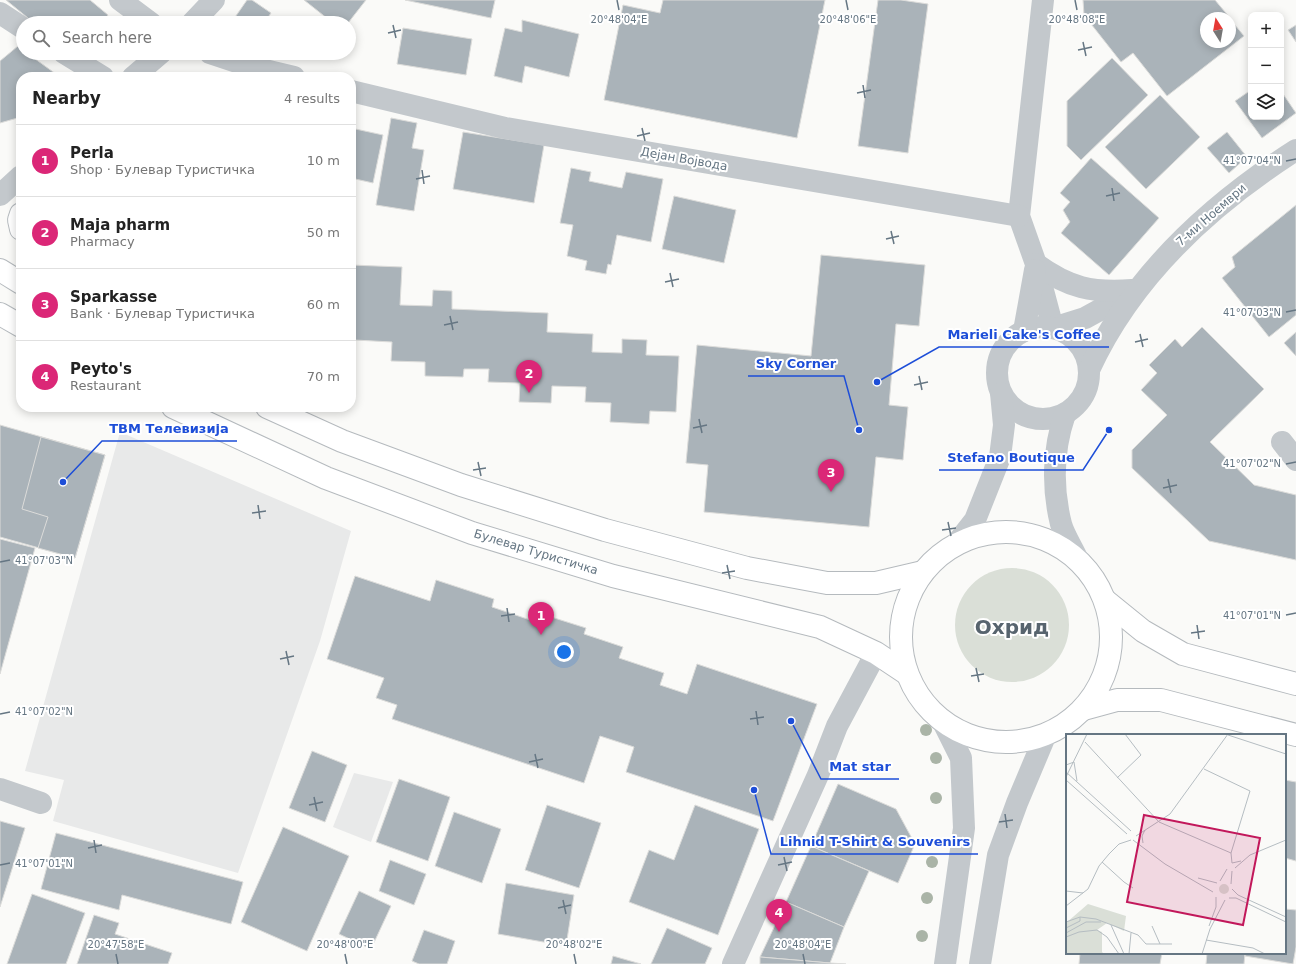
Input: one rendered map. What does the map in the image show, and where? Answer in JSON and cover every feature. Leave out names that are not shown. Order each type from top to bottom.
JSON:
[{"type":"main road","points":[[0,270],[16,280]]},
{"type":"main road","points":[[0,314],[16,323]]},
{"type":"main road","name":"Булевар Туристичка","points":[[184,412],[326,478],[472,533],[613,576],[820,627],[876,653],[906,673]]},
{"type":"main road","points":[[278,412],[342,441],[460,485],[605,530],[747,568],[828,583],[876,583],[922,572]]},
{"type":"main road","points":[[1019,532],[1050,541],[1077,558],[1094,578],[1106,601],[1112,629],[1110,658],[1100,685],[1084,709],[1066,723],[1046,734],[1010,742],[975,738],[943,722],[921,700],[906,673],[900,638],[906,603],[922,572],[938,555],[956,543],[987,533],[1019,532]]},
{"type":"main road","points":[[1106,601],[1142,631],[1183,654],[1296,684]]},
{"type":"main road","points":[[1084,709],[1117,700],[1161,700],[1296,735]]},
{"type":"street","points":[[120,0],[142,16]]},
{"type":"street","points":[[199,16],[214,0]]},
{"type":"street","points":[[1043,0],[1019,216],[1036,264],[1053,328]]},
{"type":"street","points":[[0,13],[16,23]]},
{"type":"street","points":[[75,60],[94,72]]},
{"type":"street","points":[[139,72],[153,60]]},
{"type":"street","points":[[231,60],[273,72]]},
{"type":"street","name":"Дејан Војвода","points":[[356,92],[505,128],[1019,216]]},
{"type":"street","name":"7-ми Ноември","points":[[1136,290],[1166,254],[1224,201],[1274,164],[1296,150]]},
{"type":"street","points":[[0,176],[16,168]]},
{"type":"street","points":[[0,195],[16,181]]},
{"type":"street","points":[[1036,264],[1055,278],[1080,288],[1112,292],[1136,290]]},
{"type":"street","points":[[1024,330],[1036,264]]},
{"type":"street","points":[[1053,328],[1085,318],[1136,290]]},
{"type":"street","points":[[1089,370],[1101,345],[1136,290]]},
{"type":"street","points":[[956,543],[975,520],[1000,457],[1004,425],[1001,393],[997,379],[997,364],[1002,350],[1012,338],[1024,330],[1038,326],[1053,328],[1067,333],[1078,343],[1086,356],[1089,370],[1089,383],[1084,395],[1076,406],[1065,414],[1054,418],[1041,419],[1029,417],[1018,412],[1008,404],[1001,393]]},
{"type":"street","points":[[1065,414],[1058,436],[1056,492],[1062,525],[1077,558]]},
{"type":"street","points":[[1282,442],[1296,460]]},
{"type":"street","points":[[733,964],[818,775],[837,726],[876,653]]},
{"type":"street","points":[[943,722],[961,758],[964,828],[945,964]]},
{"type":"street","points":[[980,964],[998,855],[1017,803],[1046,734]]},
{"type":"street","points":[[0,789],[41,803]]},
{"type":"shaded area","points":[[120,432],[351,531],[320,641],[238,873],[53,821],[64,780],[25,771]]},
{"type":"shaded area","points":[[1012,568],[1034,572],[1052,585],[1065,603],[1069,625],[1065,647],[1052,665],[1034,678],[1012,682],[990,678],[972,665],[959,647],[955,625],[959,603],[972,585],[990,572]]},
{"type":"shaded area","points":[[354,773],[393,782],[371,842],[333,827]]},
{"type":"building","points":[[6,0],[90,0],[108,15],[107,16],[25,16]]},
{"type":"building","points":[[247,0],[252,0],[271,13],[269,16],[236,16]]},
{"type":"building","points":[[304,0],[366,0],[353,16],[324,16]]},
{"type":"building","points":[[405,0],[495,0],[491,18]]},
{"type":"building","points":[[663,0],[825,0],[797,138],[604,100],[623,5],[660,13]]},
{"type":"building","points":[[878,0],[901,0],[928,4],[908,153],[858,146]]},
{"type":"building","points":[[1083,0],[1215,0],[1225,12],[1200,12],[1200,48],[1229,48],[1167,96],[1133,53],[1121,62],[1084,15]]},
{"type":"building","points":[[522,20],[579,34],[569,77],[525,66],[522,83],[494,76],[505,28],[522,32]]},
{"type":"building","points":[[1296,25],[1296,42],[1288,30]]},
{"type":"building","points":[[1236,26],[1244,36],[1236,42]]},
{"type":"building","points":[[403,28],[472,39],[466,75],[397,64]]},
{"type":"building","points":[[16,48],[16,60],[37,60],[53,72],[16,72],[16,118],[0,123],[0,61]]},
{"type":"building","points":[[1112,58],[1148,95],[1081,160],[1067,146],[1067,101]]},
{"type":"building","points":[[1248,92],[1248,119],[1235,101]]},
{"type":"building","points":[[1160,95],[1200,137],[1146,189],[1105,147]]},
{"type":"building","points":[[1284,95],[1296,113],[1262,138],[1249,120],[1284,120]]},
{"type":"building","points":[[391,118],[417,123],[412,148],[424,150],[414,211],[376,205]]},
{"type":"building","points":[[356,129],[383,135],[373,183],[356,179]]},
{"type":"building","points":[[463,132],[544,145],[534,203],[453,189]]},
{"type":"building","points":[[1227,132],[1247,157],[1229,173],[1207,148]]},
{"type":"building","points":[[1091,158],[1159,218],[1109,275],[1061,233],[1070,222],[1063,210],[1070,202],[1060,193]]},
{"type":"building","points":[[571,168],[591,172],[589,181],[622,188],[626,172],[663,179],[651,242],[617,235],[611,265],[608,264],[606,274],[585,270],[587,261],[567,256],[573,225],[560,223]]},
{"type":"building","points":[[674,196],[736,210],[724,263],[662,249]]},
{"type":"building","points":[[1296,205],[1296,315],[1269,337],[1222,278],[1235,267],[1232,257]]},
{"type":"building","points":[[821,255],[925,265],[919,326],[896,324],[889,405],[908,407],[903,460],[876,457],[869,527],[704,512],[708,465],[686,463],[697,345],[811,356]]},
{"type":"building","points":[[356,265],[402,267],[400,305],[432,306],[433,290],[452,291],[452,309],[548,313],[547,332],[593,334],[592,352],[622,353],[622,339],[647,340],[646,355],[679,356],[676,412],[650,411],[649,424],[610,422],[611,403],[585,402],[586,387],[552,386],[551,403],[519,402],[520,383],[488,382],[489,369],[464,369],[463,377],[425,376],[425,362],[391,361],[392,342],[356,340]]},
{"type":"building","points":[[1202,327],[1264,389],[1210,442],[1254,485],[1296,495],[1296,560],[1209,541],[1132,468],[1132,450],[1167,415],[1141,390],[1157,373],[1149,365],[1175,339],[1182,347]]},
{"type":"building","points":[[1296,332],[1296,356],[1284,343]]},
{"type":"building","points":[[0,425],[105,455],[75,558],[0,537]]},
{"type":"building","points":[[41,437],[105,455],[75,558],[38,548],[48,517],[22,509]]},
{"type":"building","points":[[0,539],[35,548],[0,674]]},
{"type":"building","points":[[355,576],[430,601],[436,580],[494,599],[492,607],[545,625],[548,616],[586,628],[584,634],[623,647],[619,658],[664,673],[660,685],[687,694],[697,664],[817,704],[773,821],[626,772],[634,747],[600,736],[584,783],[392,719],[397,705],[376,698],[384,678],[327,659]]},
{"type":"building","points":[[312,751],[347,765],[325,822],[289,808]]},
{"type":"building","points":[[399,779],[450,797],[428,861],[376,842]]},
{"type":"building","points":[[1286,780],[1296,782],[1296,861],[1286,858]]},
{"type":"building","points":[[838,784],[896,809],[915,844],[898,883],[811,846]]},
{"type":"building","points":[[547,805],[601,823],[579,888],[525,870]]},
{"type":"building","points":[[695,805],[759,829],[718,935],[629,902],[649,850],[674,860]]},
{"type":"building","points":[[454,812],[501,829],[482,883],[435,866]]},
{"type":"building","points":[[0,821],[25,828],[0,907]]},
{"type":"building","points":[[283,827],[349,856],[307,951],[241,922]]},
{"type":"building","points":[[56,833],[243,882],[231,924],[122,895],[119,910],[41,889]]},
{"type":"building","points":[[811,846],[869,871],[844,927],[786,902]]},
{"type":"building","points":[[390,860],[426,874],[414,905],[379,891]]},
{"type":"building","points":[[506,883],[574,895],[566,946],[498,934]]},
{"type":"building","points":[[359,891],[391,906],[371,949],[339,934]]},
{"type":"building","points":[[32,894],[85,913],[66,964],[7,964]]},
{"type":"building","points":[[786,902],[844,927],[830,963],[760,957]]},
{"type":"building","points":[[1286,909],[1296,910],[1296,947],[1293,964],[1245,956],[1245,954],[1286,954]]},
{"type":"building","points":[[94,915],[119,923],[115,934],[172,953],[168,964],[77,964]]},
{"type":"building","points":[[667,928],[712,948],[705,964],[651,964]]},
{"type":"building","points":[[424,930],[455,941],[447,964],[419,964],[412,961]]},
{"type":"building","points":[[1080,954],[1162,954],[1160,964],[1079,964]]},
{"type":"building","points":[[1207,954],[1245,954],[1244,964],[1206,964]]},
{"type":"building","points":[[613,956],[641,964],[611,964]]},
{"type":"building","points":[[760,957],[830,963],[846,964],[760,964]]},
{"type":"place","name":"Marieli Cake's Coffee","points":[[877,382]]},
{"type":"place","name":"Maja pharm","points":[[529,393]]},
{"type":"place","name":"Sky Corner","points":[[859,430]]},
{"type":"place","name":"Stefano Boutique","points":[[1109,430]]},
{"type":"place","name":"ТВМ Телевизија","points":[[63,482]]},
{"type":"place","name":"Sparkasse","points":[[831,492]]},
{"type":"place","name":"Perla","points":[[541,635]]},
{"type":"place","name":"Mat star","points":[[791,721]]},
{"type":"place","name":"Lihnid T-Shirt & Souvenirs","points":[[754,790]]},
{"type":"place","name":"Peyto's","points":[[779,932]]},
{"type":"district","name":"Охрид","points":[[1012,627]]}]
